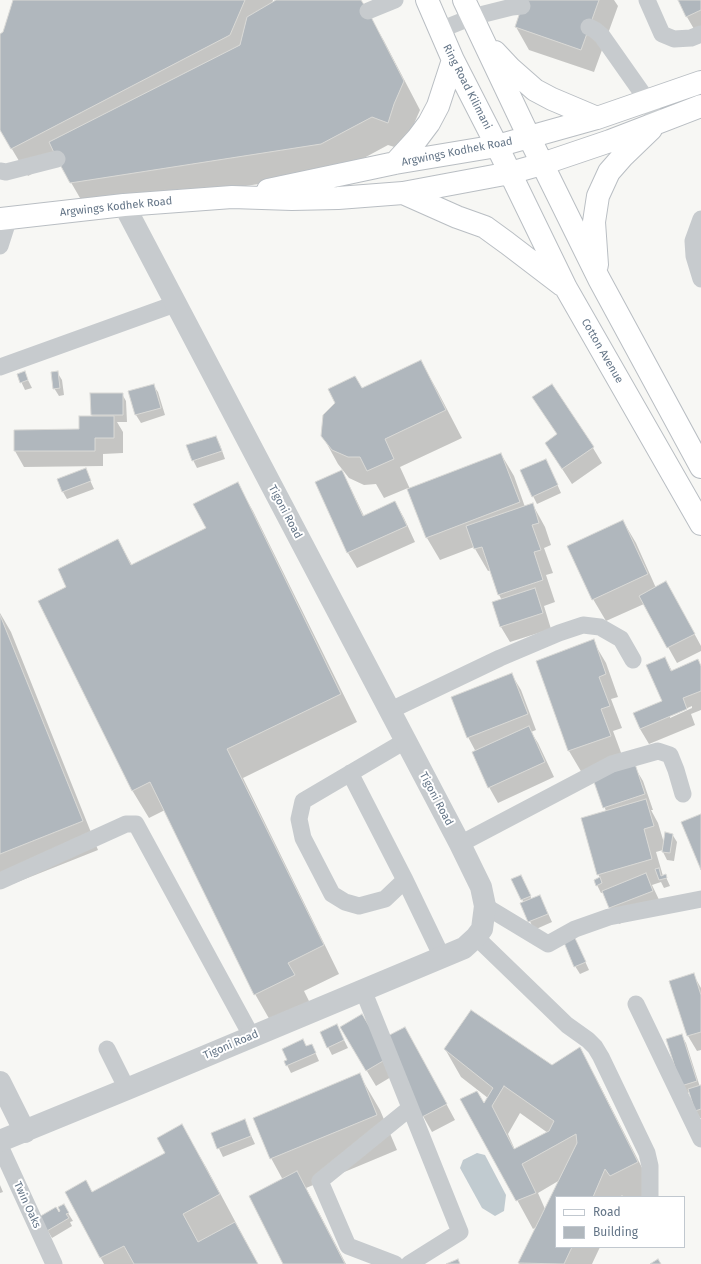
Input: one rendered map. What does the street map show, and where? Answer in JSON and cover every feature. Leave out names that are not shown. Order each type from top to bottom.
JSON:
[{"type":"main road","name":"Ring Road Kilimani","points":[[427,0],[453,60],[510,173]]},
{"type":"main road","points":[[468,8],[542,164],[599,278],[701,467]]},
{"type":"main road","points":[[481,36],[510,68],[535,90],[552,99],[597,118]]},
{"type":"main road","points":[[395,164],[429,123],[438,106],[453,60]]},
{"type":"main road","name":"Argwings Kodhek Road","points":[[232,197],[395,164],[497,146],[597,118],[701,82]]},
{"type":"main road","name":"Argwings Kodhek Road","points":[[4,219],[124,205],[232,197],[292,199],[338,198],[403,193],[510,173],[542,164],[701,106]]},
{"type":"main road","points":[[599,278],[594,222],[598,196],[609,172],[658,122]]},
{"type":"main road","name":"Cotton Avenue","points":[[510,173],[566,288],[701,524]]},
{"type":"main road","points":[[403,193],[457,217],[485,227],[566,288]]},
{"type":"street","name":"Tigoni Road","points":[[0,1141],[25,1132],[464,948],[482,929],[485,906],[481,887],[460,844],[124,205]]},
{"type":"street","points":[[0,1082],[25,1132]]},
{"type":"lane","points":[[368,11],[395,0]]},
{"type":"lane","points":[[647,0],[662,34],[674,39],[691,38],[701,34]]},
{"type":"lane","points":[[440,30],[468,8],[522,6]]},
{"type":"lane","points":[[589,27],[596,30],[602,36],[647,100],[658,122]]},
{"type":"lane","points":[[0,171],[6,172],[57,160]]},
{"type":"lane","points":[[0,246],[4,219]]},
{"type":"lane","points":[[701,219],[693,241],[694,256],[701,279]]},
{"type":"lane","points":[[0,367],[175,304]]},
{"type":"lane","points":[[389,711],[500,658],[559,633],[583,625],[600,627],[621,638],[633,660]]},
{"type":"lane","points":[[405,741],[303,801],[299,819],[303,838],[332,894],[345,902],[359,906],[385,899],[406,880]]},
{"type":"lane","points":[[460,844],[612,764],[658,751],[670,755],[683,794]]},
{"type":"lane","points":[[350,773],[406,880],[442,957]]},
{"type":"lane","points":[[0,881],[126,824],[136,824],[252,1037]]},
{"type":"lane","points":[[485,906],[548,944],[575,929],[610,917],[701,898]]},
{"type":"lane","points":[[476,937],[567,1025],[595,1047],[647,1153],[650,1166],[650,1196]]},
{"type":"lane","points":[[364,990],[460,1232],[409,1264]]},
{"type":"lane","points":[[636,1004],[701,1139]]},
{"type":"lane","points":[[107,1049],[127,1089]]},
{"type":"lane","points":[[395,1264],[348,1246],[320,1181],[410,1108]]},
{"type":"lane","name":"Twin Oaks","points":[[0,1146],[54,1264]]},
{"type":"shaded area","points":[[477,1153],[485,1155],[506,1195],[504,1211],[495,1216],[482,1208],[460,1168],[463,1160]]},
{"type":"building","points":[[13,0],[245,0],[230,35],[11,149],[0,130],[0,34],[3,32]]},
{"type":"building","points":[[276,0],[361,0],[404,81],[388,123],[372,117],[321,144],[70,183],[49,142],[240,45],[247,17]]},
{"type":"building","points":[[524,0],[599,0],[581,50],[515,27]]},
{"type":"building","points":[[678,0],[701,0],[701,10],[686,17]]},
{"type":"building","points":[[421,360],[446,410],[385,439],[394,459],[367,471],[360,457],[348,457],[332,450],[321,436],[323,415],[335,403],[328,389],[355,376],[362,388]]},
{"type":"building","points":[[25,371],[28,380],[20,383],[17,374]]},
{"type":"building","points":[[58,371],[60,388],[53,389],[51,372]]},
{"type":"building","points":[[154,384],[161,408],[135,415],[128,391]]},
{"type":"building","points":[[552,384],[594,447],[562,469],[545,443],[557,434],[532,397]]},
{"type":"building","points":[[90,393],[123,393],[123,415],[91,415]]},
{"type":"building","points":[[79,416],[114,416],[114,438],[95,438],[95,451],[14,451],[14,430],[79,429]]},
{"type":"building","points":[[216,436],[222,451],[192,461],[186,445]]},
{"type":"building","points":[[501,453],[520,502],[426,538],[407,489]]},
{"type":"building","points":[[546,459],[558,485],[532,497],[520,470]]},
{"type":"building","points":[[86,468],[91,481],[62,492],[57,479]]},
{"type":"building","points":[[342,470],[363,516],[395,501],[407,526],[347,553],[315,482]]},
{"type":"building","points":[[238,482],[341,694],[227,749],[324,945],[288,963],[295,975],[254,995],[150,782],[132,791],[38,601],[66,587],[58,569],[118,539],[131,565],[206,528],[193,504]]},
{"type":"building","points":[[533,503],[539,523],[532,525],[541,550],[534,552],[543,580],[498,595],[482,547],[474,549],[466,526]]},
{"type":"building","points":[[623,520],[648,574],[592,600],[567,546]]},
{"type":"building","points":[[666,581],[695,634],[667,648],[639,596]]},
{"type":"building","points":[[535,588],[543,613],[500,627],[492,602]]},
{"type":"building","points":[[0,615],[83,821],[0,854]]},
{"type":"building","points":[[594,639],[606,674],[599,677],[610,706],[601,709],[611,736],[568,751],[536,661]]},
{"type":"building","points":[[665,657],[671,671],[698,659],[701,666],[701,691],[683,698],[687,709],[640,729],[633,713],[662,701],[646,665]]},
{"type":"building","points":[[512,673],[528,714],[467,738],[451,697]]},
{"type":"building","points":[[529,726],[545,762],[488,788],[472,752]]},
{"type":"building","points":[[635,764],[645,794],[603,808],[593,779]]},
{"type":"building","points":[[646,799],[654,826],[644,829],[652,859],[597,875],[581,818]]},
{"type":"building","points":[[701,814],[701,870],[681,822]]},
{"type":"building","points":[[665,832],[673,834],[670,853],[662,852]]},
{"type":"building","points":[[659,868],[661,876],[666,874],[667,878],[659,880],[655,869]]},
{"type":"building","points":[[646,873],[653,891],[609,908],[602,891]]},
{"type":"building","points":[[521,875],[531,896],[521,900],[511,879]]},
{"type":"building","points":[[600,877],[602,883],[596,886],[594,880]]},
{"type":"building","points":[[540,895],[548,914],[528,922],[520,903]]},
{"type":"building","points":[[574,936],[586,962],[574,967],[563,940]]},
{"type":"building","points":[[694,973],[701,995],[701,1032],[687,1036],[669,981]]},
{"type":"building","points":[[471,1010],[552,1065],[580,1047],[638,1162],[610,1176],[605,1169],[593,1196],[555,1196],[555,1248],[572,1248],[564,1264],[518,1263],[577,1143],[576,1134],[522,1164],[536,1193],[516,1201],[460,1099],[477,1091],[484,1103],[493,1088],[444,1049]],"holes":[[[504,1086],[554,1121],[549,1131],[514,1149],[492,1106]]]},
{"type":"building","points":[[362,1014],[388,1058],[366,1071],[340,1027]]},
{"type":"building","points":[[337,1024],[344,1040],[327,1048],[320,1032]]},
{"type":"building","points":[[405,1027],[447,1104],[422,1117],[380,1040]]},
{"type":"building","points":[[682,1034],[697,1081],[681,1086],[666,1039]]},
{"type":"building","points":[[303,1039],[306,1046],[312,1044],[316,1053],[286,1066],[284,1061],[287,1060],[282,1049]]},
{"type":"building","points":[[360,1073],[377,1115],[270,1159],[253,1118]]},
{"type":"building","points":[[701,1085],[701,1109],[695,1111],[688,1089]]},
{"type":"building","points":[[245,1119],[251,1136],[217,1149],[211,1133]]},
{"type":"building","points":[[182,1124],[220,1194],[183,1214],[198,1242],[235,1222],[258,1264],[134,1264],[124,1246],[100,1258],[65,1192],[86,1180],[92,1192],[165,1153],[157,1138]]},
{"type":"building","points":[[297,1171],[345,1264],[283,1264],[249,1196]]},
{"type":"building","points":[[64,1204],[69,1213],[66,1214],[69,1218],[47,1231],[39,1217],[56,1207],[59,1212],[58,1207]]},
{"type":"building","points":[[458,1259],[460,1264],[446,1264]]},
{"type":"building","points":[[658,1259],[661,1264],[650,1264]]}]
